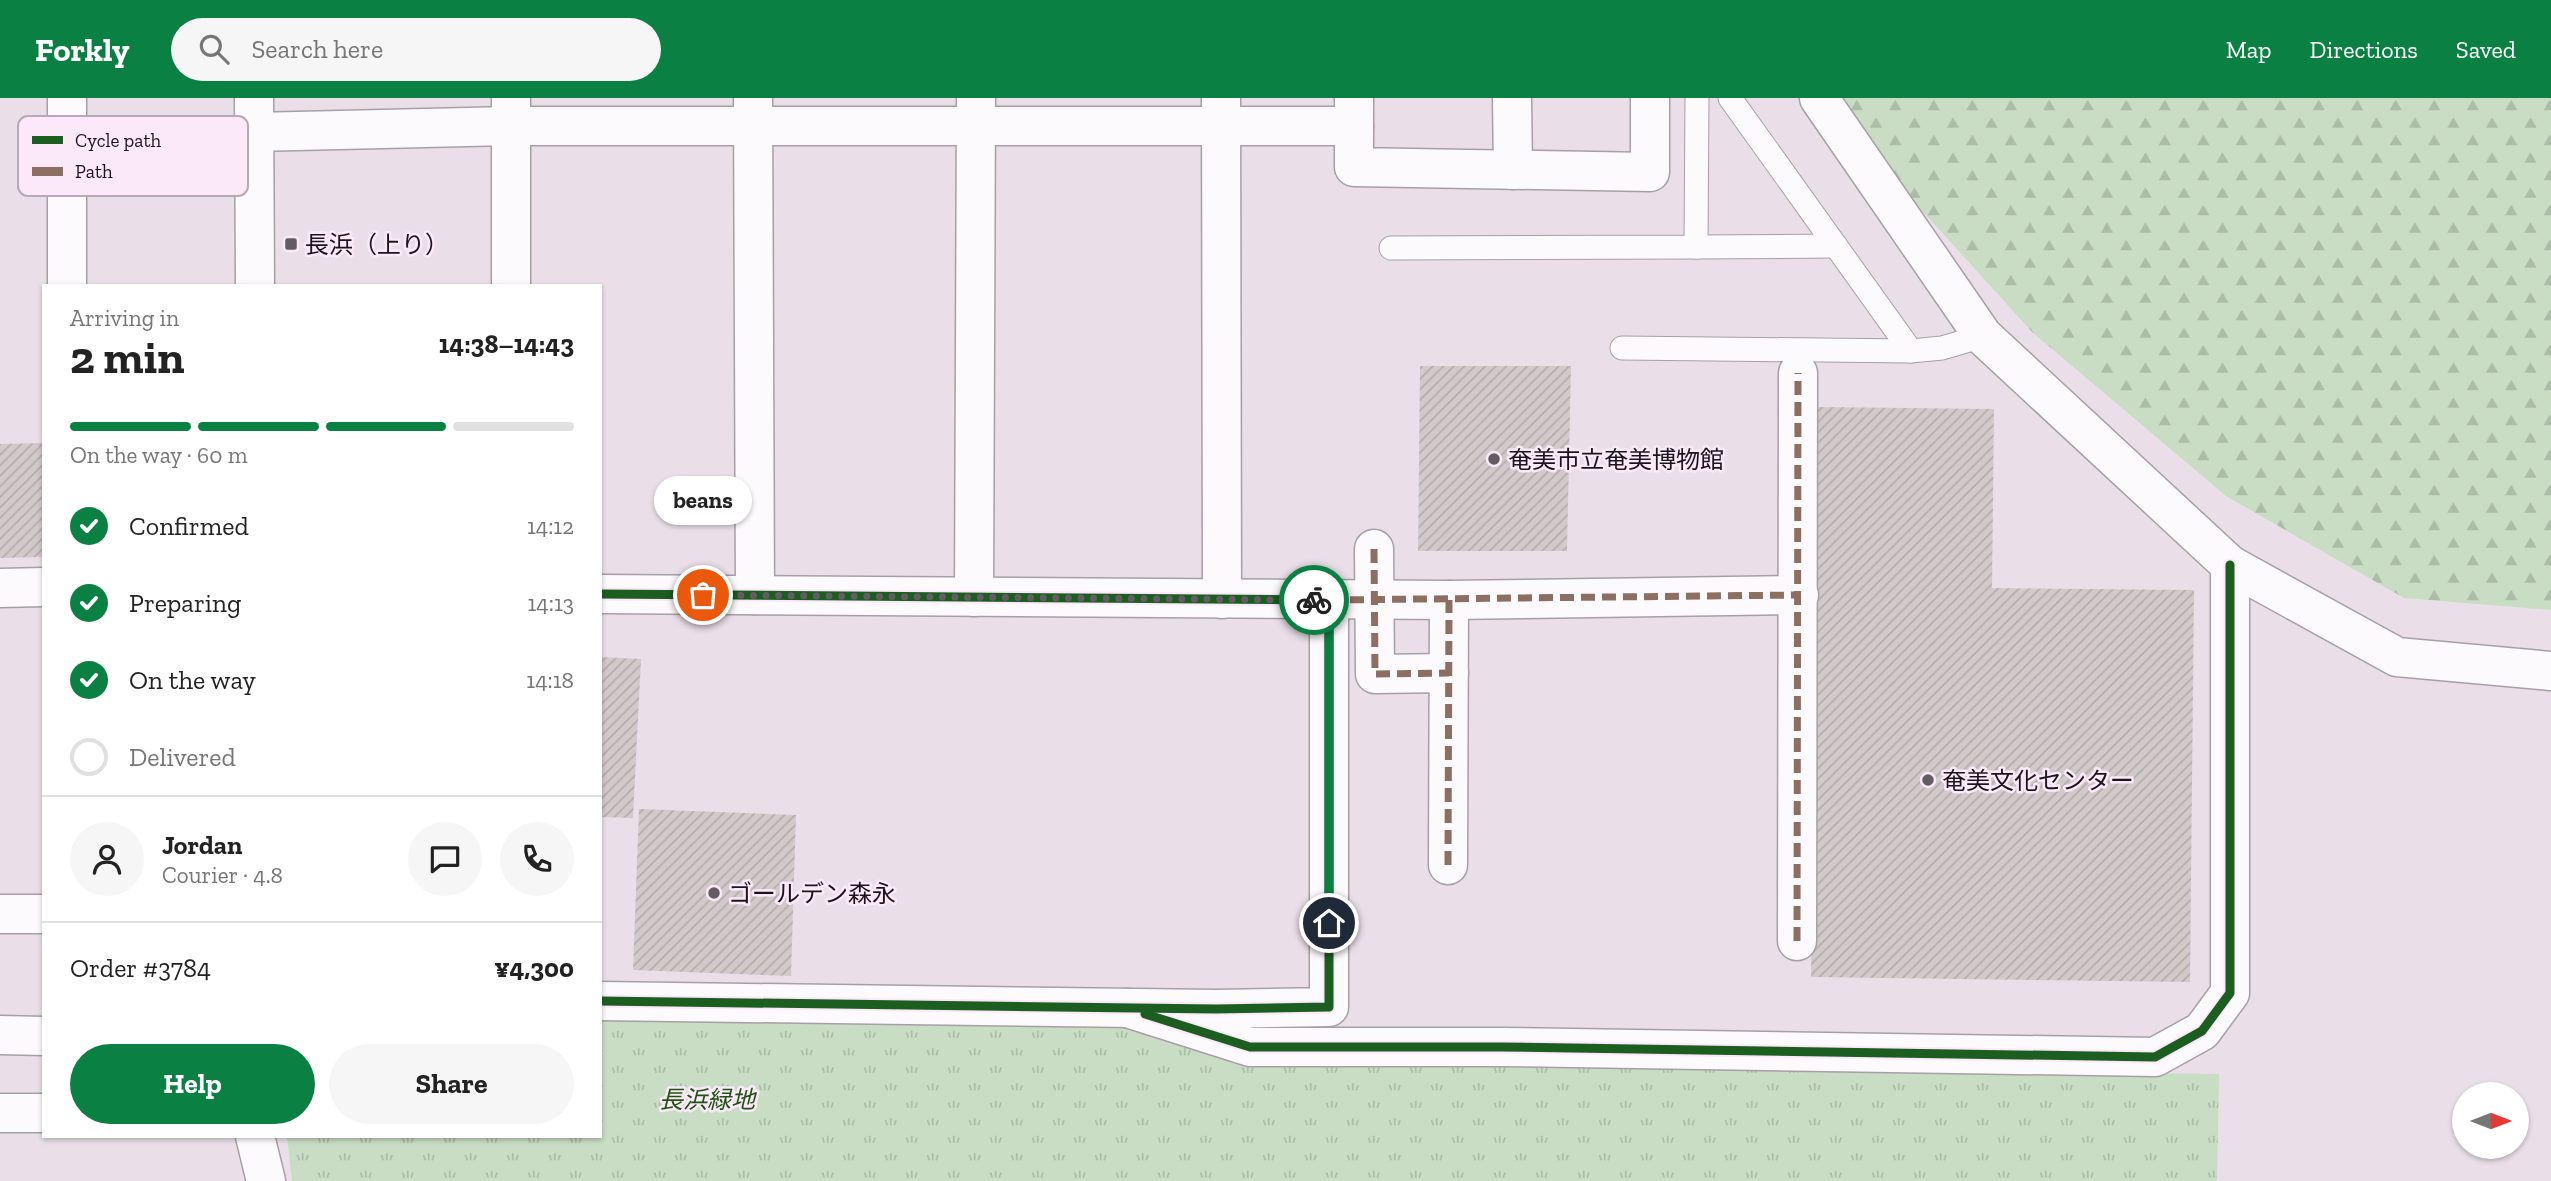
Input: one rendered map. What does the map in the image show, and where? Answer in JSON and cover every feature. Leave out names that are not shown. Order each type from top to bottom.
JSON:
[{"type":"street","points":[[67,98],[67,116]]},
{"type":"street","points":[[1512,98],[1513,170]]},
{"type":"street","points":[[255,284],[254,115],[511,112],[1354,112],[1354,167],[1650,173],[1650,98]]},
{"type":"street","points":[[1819,98],[1983,336],[2230,565],[2397,657],[2551,671]]},
{"type":"street","points":[[1221,111],[1222,599]]},
{"type":"street","points":[[511,112],[511,284]]},
{"type":"street","points":[[753,112],[755,595]]},
{"type":"street","points":[[974,597],[976,112]]},
{"type":"street","points":[[66,196],[66,284]]},
{"type":"street","points":[[1797,941],[1798,373]]},
{"type":"street","points":[[1374,549],[1377,599],[1376,674],[1449,673]]},
{"type":"street","points":[[1126,1008],[1250,1048],[1502,1048],[2155,1057],[2202,1031],[2230,993],[2230,565]]},
{"type":"street","points":[[0,588],[42,587]]},
{"type":"street","points":[[602,594],[1449,600],[1799,594]]},
{"type":"street","points":[[602,1001],[1126,1008],[1329,1007],[1329,600]]},
{"type":"street","points":[[1448,865],[1449,600]]},
{"type":"street","points":[[0,914],[42,914]]},
{"type":"street","points":[[0,1035],[42,1035]]},
{"type":"street","points":[[0,1113],[42,1113]]},
{"type":"street","points":[[255,1138],[266,1181]]},
{"type":"lane","points":[[1696,247],[1697,98]]},
{"type":"lane","points":[[1730,98],[1912,351]]},
{"type":"lane","points":[[1391,248],[1836,246]]},
{"type":"lane","points":[[1622,348],[1912,351],[1942,348],[1983,336]]},
{"type":"green space","points":[[1820,98],[2551,98],[2551,610],[2404,598],[2226,496],[2032,332]]},
{"type":"green space","name":"長浜緑地","points":[[602,1015],[1123,1019],[1251,1062],[2219,1074],[2217,1181],[292,1181],[287,1138],[602,1138]]},
{"type":"building","name":"奄美市立奄美博物館","points":[[1420,366],[1571,366],[1567,551],[1418,551]]},
{"type":"building","points":[[1818,407],[1994,409],[1992,588],[2194,590],[2190,982],[1811,977]]},
{"type":"building","points":[[42,443],[42,557],[0,558],[0,444]]},
{"type":"building","points":[[602,657],[641,659],[633,818],[602,817]]},
{"type":"building","name":"ゴールデン森永","points":[[639,809],[796,815],[791,976],[633,970]]},
{"type":"marked path","points":[[1797,941],[1798,373]]},
{"type":"marked path","points":[[1374,549],[1375,674],[1449,673]]},
{"type":"marked path","points":[[1329,600],[1799,595]]},
{"type":"marked path","points":[[1448,865],[1449,600]]},
{"type":"cycle path","points":[[1145,1014],[1250,1047],[1502,1047],[2155,1057],[2202,1031],[2230,993],[2230,565]]},
{"type":"cycle path","points":[[602,594],[1329,600],[1329,1007],[1216,1009],[602,1001]]},
{"type":"way so far","points":[[703,595],[1314,600]]},
{"type":"place","name":"長浜（上り）","points":[[291,244]]},
{"type":"place","name":"奄美市立奄美博物館","points":[[1494,459]]},
{"type":"place","name":"beans","points":[[703,595]]},
{"type":"place","name":"奄美文化センター","points":[[1928,780]]},
{"type":"place","name":"ゴールデン森永","points":[[714,893]]},
{"type":"route","points":[[1314,600],[1329,600],[1329,923]]}]
